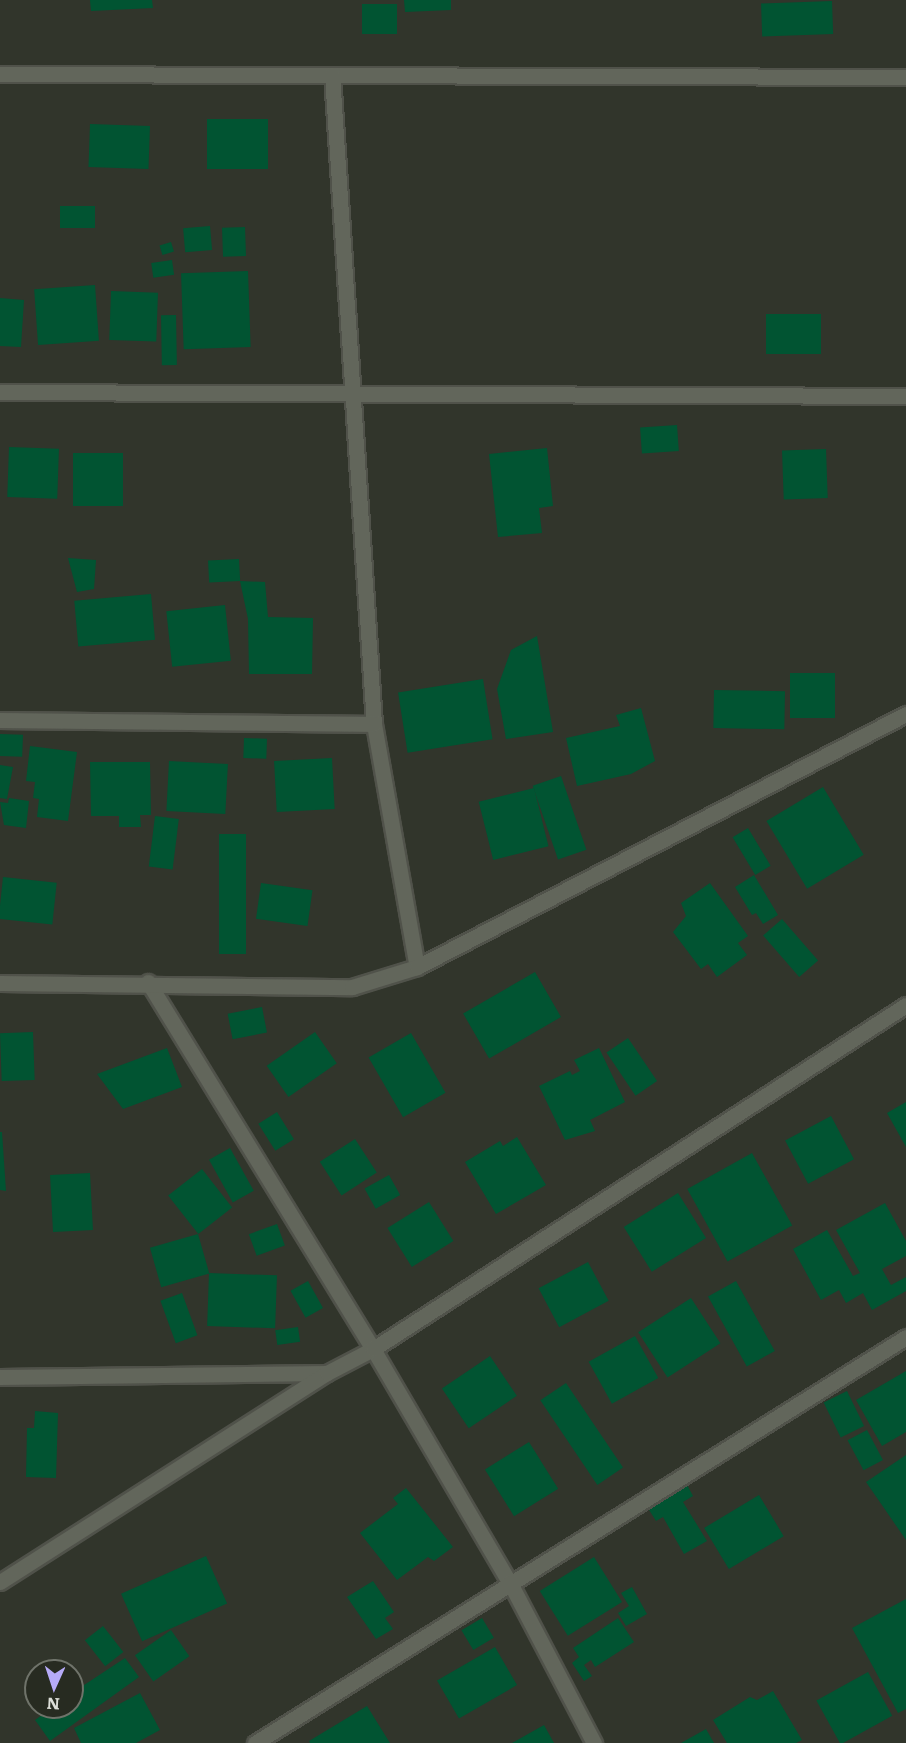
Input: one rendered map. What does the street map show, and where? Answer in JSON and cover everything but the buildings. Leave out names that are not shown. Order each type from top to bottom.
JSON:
[{"type":"street","points":[[0,75],[906,77]]},
{"type":"street","points":[[332,75],[374,724],[417,967]]},
{"type":"street","points":[[0,392],[906,396]]},
{"type":"street","points":[[0,983],[148,982],[352,987],[417,967],[906,714]]},
{"type":"street","points":[[0,720],[374,724]]},
{"type":"street","points":[[148,982],[373,1349],[510,1582],[594,1743]]},
{"type":"street","points":[[0,1582],[327,1373],[373,1349],[906,1005]]},
{"type":"street","points":[[255,1743],[906,1336]]},
{"type":"street","points":[[0,1377],[327,1373]]}]
